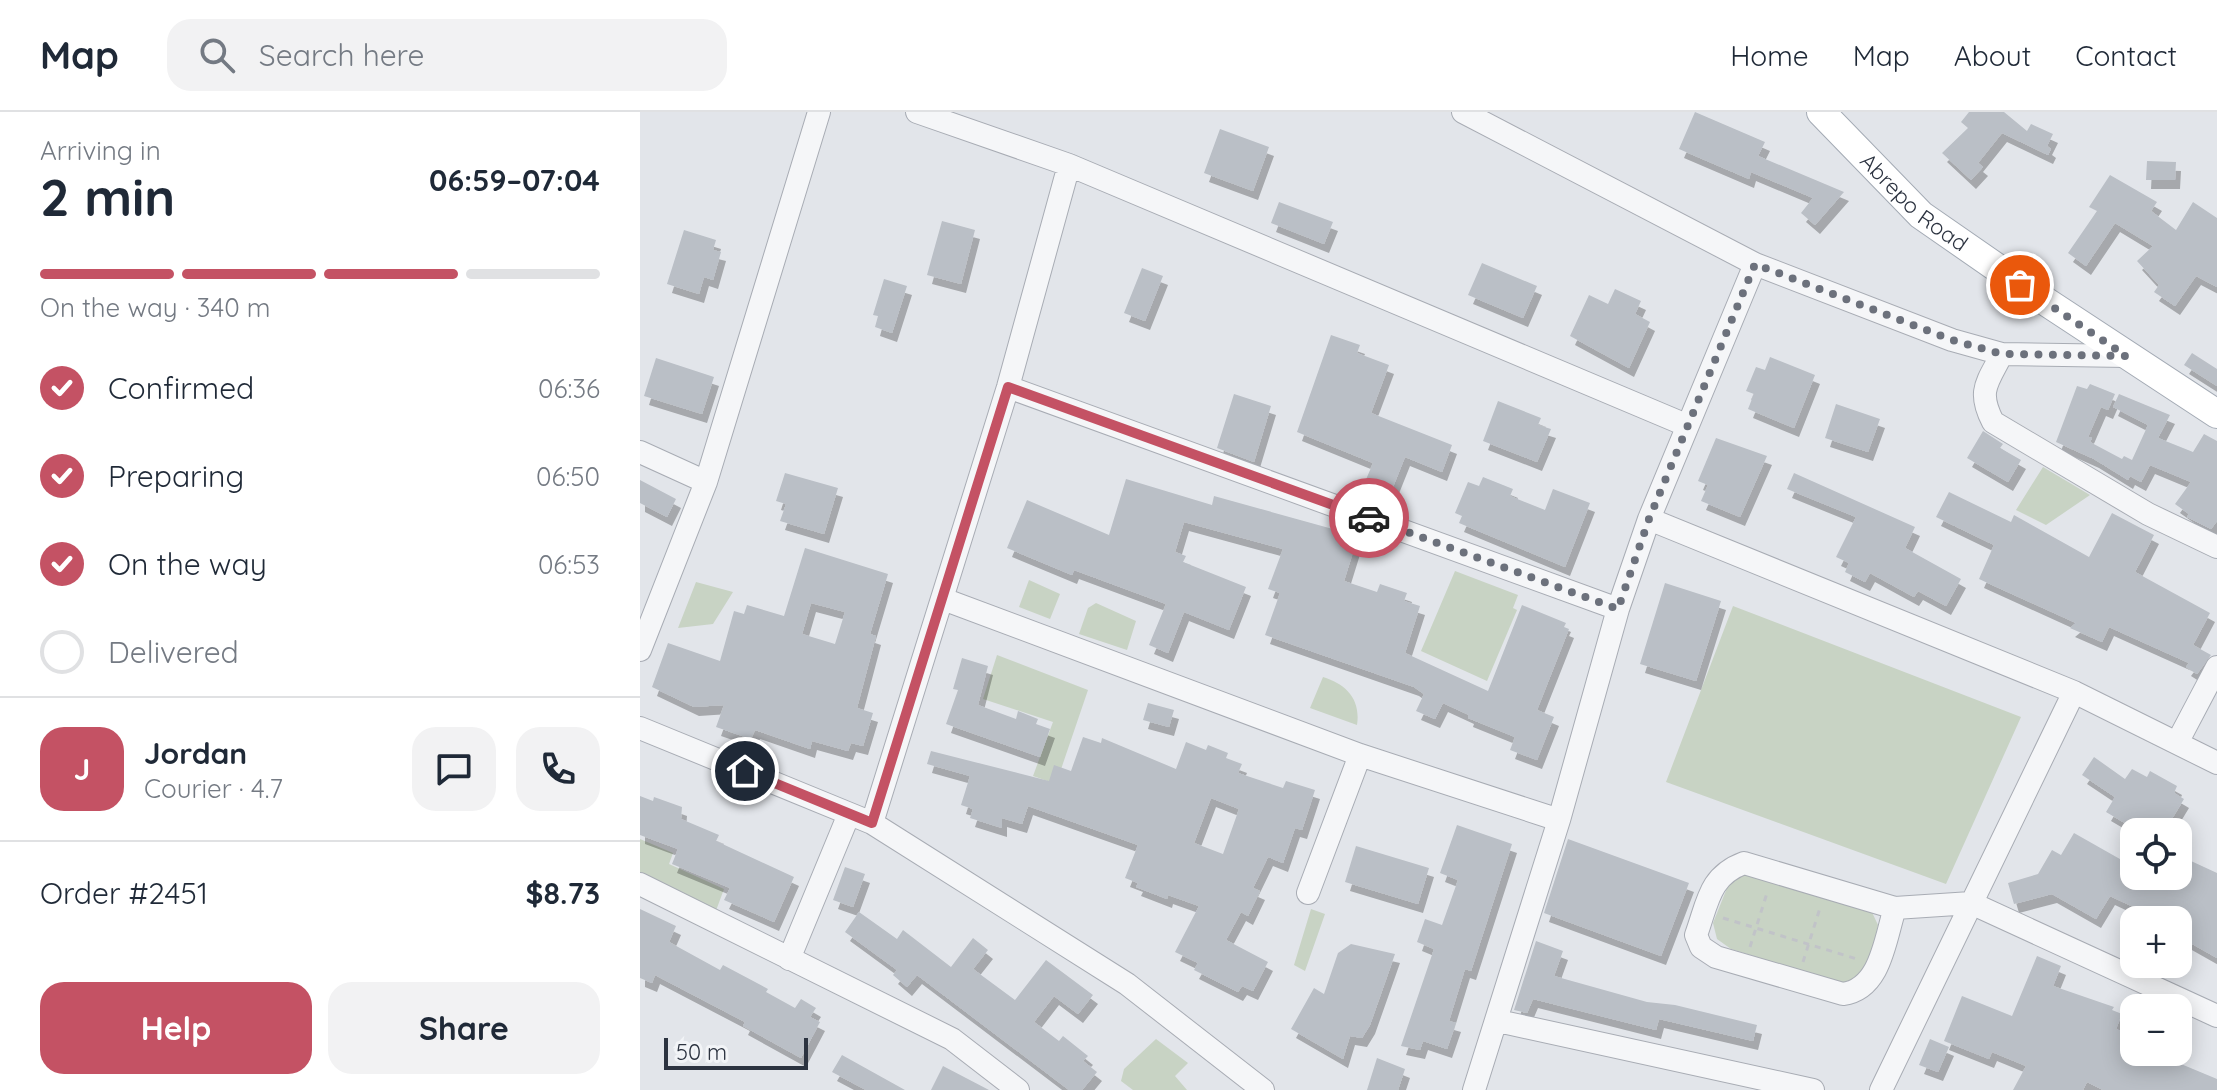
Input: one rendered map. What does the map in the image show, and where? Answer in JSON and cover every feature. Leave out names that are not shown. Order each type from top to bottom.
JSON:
[{"type":"main road","name":"Abrepo Road","points":[[1821,112],[1921,215],[2126,356],[2217,414]]},
{"type":"street","points":[[640,650],[706,482],[819,112]]},
{"type":"street","points":[[917,112],[1069,165],[1686,425]]},
{"type":"street","points":[[1463,112],[1755,264],[1952,340],[2002,354],[2126,356]]},
{"type":"street","points":[[872,823],[1008,387],[1069,165]]},
{"type":"street","points":[[1474,1090],[1559,820],[1618,609],[1686,425],[1755,264]]},
{"type":"street","points":[[2002,354],[1983,392],[1984,405],[1993,422],[2148,514],[2217,547]]},
{"type":"street","points":[[1008,387],[1618,609]]},
{"type":"street","points":[[640,452],[706,482]]},
{"type":"street","points":[[1649,519],[2074,692],[2217,763]]},
{"type":"street","points":[[943,599],[1360,755],[1559,820]]},
{"type":"street","points":[[2178,741],[2217,667]]},
{"type":"street","points":[[1881,1090],[2074,692]]},
{"type":"street","points":[[640,728],[872,823],[1127,984],[1263,1090]]},
{"type":"street","points":[[1308,893],[1360,755]]},
{"type":"street","points":[[789,959],[849,814]]},
{"type":"street","points":[[1895,908],[1872,980],[1858,992],[1843,994],[1716,957],[1701,947],[1696,935],[1716,881],[1725,870],[1744,863],[1895,908],[1971,903],[2217,1016]]},
{"type":"street","points":[[640,884],[952,1039],[1018,1090]]},
{"type":"street","points":[[1498,1021],[1813,1090]]},
{"type":"path","points":[[1745,966],[1774,872]]},
{"type":"path","points":[[1797,981],[1826,888]]},
{"type":"path","points":[[1704,912],[1877,965]]},
{"type":"green space","points":[[2043,467],[2090,495],[2046,525],[2016,510]]},
{"type":"green space","points":[[1455,571],[1518,595],[1513,608],[1517,610],[1487,681],[1421,651]]},
{"type":"green space","points":[[1029,580],[1060,594],[1050,619],[1019,607]]},
{"type":"green space","points":[[696,582],[733,592],[713,624],[678,628]]},
{"type":"green space","points":[[1096,603],[1136,621],[1127,650],[1079,634],[1088,608]]},
{"type":"green space","points":[[1733,606],[2021,717],[1946,884],[1666,782]]},
{"type":"green space","points":[[997,655],[1088,690],[1056,784],[1033,776],[1053,722],[983,699]]},
{"type":"green space","points":[[1323,677],[1339,684],[1350,694],[1357,708],[1357,725],[1310,708]]},
{"type":"green space","points":[[640,839],[673,853],[669,864],[724,889],[714,916],[640,876]]},
{"type":"green space","points":[[1747,872],[1870,908],[1878,925],[1867,975],[1843,984],[1731,949],[1717,939],[1713,923],[1729,883]]},
{"type":"green space","points":[[1311,909],[1325,914],[1305,971],[1294,965]]},
{"type":"green space","points":[[1156,1039],[1188,1063],[1175,1076],[1187,1090],[1133,1090],[1121,1081],[1124,1069]]},
{"type":"building","points":[[1695,112],[1765,142],[1758,156],[1844,192],[1815,225],[1801,213],[1813,198],[1751,172],[1749,179],[1679,149]]},
{"type":"building","points":[[1969,112],[2004,112],[2027,131],[2031,124],[2053,134],[2047,146],[2051,149],[2048,155],[2002,133],[1978,163],[1983,167],[1971,180],[1942,153],[1968,128],[1961,122]]},
{"type":"building","points":[[1220,129],[1269,147],[1253,191],[1204,173]]},
{"type":"building","points":[[2147,161],[2176,162],[2175,180],[2146,180]]},
{"type":"building","points":[[2110,175],[2157,202],[2151,211],[2176,230],[2193,202],[2217,218],[2217,287],[2196,276],[2175,306],[2154,292],[2159,285],[2137,261],[2153,246],[2115,223],[2086,266],[2068,253],[2097,211],[2089,207]]},
{"type":"building","points":[[1279,202],[1333,222],[1324,244],[1271,223]]},
{"type":"building","points":[[942,221],[975,230],[961,284],[927,275]]},
{"type":"building","points":[[684,230],[716,240],[713,250],[721,252],[713,280],[704,277],[699,294],[667,284]]},
{"type":"building","points":[[1482,263],[1537,286],[1523,318],[1468,295]]},
{"type":"building","points":[[1142,268],[1163,276],[1145,321],[1124,313]]},
{"type":"building","points":[[884,279],[907,286],[892,333],[875,327],[878,316],[873,315]]},
{"type":"building","points":[[1615,289],[1641,301],[1635,314],[1650,322],[1629,368],[1570,336],[1589,295],[1608,304]]},
{"type":"building","points":[[1331,335],[1360,345],[1357,353],[1389,365],[1371,413],[1452,445],[1442,472],[1405,457],[1385,507],[1359,496],[1373,463],[1297,432]]},
{"type":"building","points":[[2192,353],[2217,369],[2217,386],[2184,365]]},
{"type":"building","points":[[1770,357],[1815,375],[1794,428],[1748,409],[1754,394],[1746,391],[1756,367],[1765,370]]},
{"type":"building","points":[[656,358],[714,377],[702,414],[644,396]]},
{"type":"building","points":[[2090,384],[2115,394],[2108,410],[2101,407],[2088,437],[2092,438],[2090,442],[2122,459],[2124,456],[2132,460],[2148,425],[2113,407],[2119,394],[2170,415],[2158,438],[2193,452],[2204,434],[2217,441],[2217,521],[2211,529],[2187,517],[2189,514],[2175,504],[2191,482],[2150,465],[2141,482],[2130,476],[2128,480],[2094,459],[2056,442],[2077,386],[2087,389]]},
{"type":"building","points":[[1234,394],[1271,406],[1254,462],[1217,448]]},
{"type":"building","points":[[1498,401],[1541,418],[1538,425],[1551,429],[1537,462],[1483,441]]},
{"type":"building","points":[[1836,404],[1880,419],[1868,452],[1825,438]]},
{"type":"building","points":[[1983,431],[2003,444],[2000,448],[2021,460],[2008,482],[1967,458]]},
{"type":"building","points":[[1716,438],[1767,456],[1740,517],[1701,501],[1708,485],[1698,481]]},
{"type":"building","points":[[785,473],[838,488],[824,534],[780,521],[786,504],[776,501]]},
{"type":"building","points":[[1794,473],[1915,527],[1905,548],[1961,579],[1946,606],[1918,591],[1914,597],[1870,573],[1865,582],[1845,572],[1849,563],[1836,557],[1856,517],[1787,489]]},
{"type":"building","points":[[1483,477],[1513,489],[1510,496],[1545,510],[1553,489],[1590,503],[1565,567],[1459,523],[1462,516],[1455,513],[1468,482],[1479,486]]},
{"type":"building","points":[[1126,479],[1212,505],[1214,496],[1358,536],[1344,581],[1377,592],[1380,584],[1407,593],[1404,601],[1420,606],[1405,653],[1488,691],[1522,605],[1566,623],[1564,627],[1569,629],[1537,710],[1554,717],[1537,760],[1510,750],[1515,737],[1468,718],[1469,715],[1443,703],[1435,719],[1416,711],[1424,694],[1414,687],[1265,635],[1280,593],[1268,589],[1283,549],[1184,522],[1175,552],[1186,556],[1183,562],[1246,587],[1229,630],[1184,612],[1168,653],[1149,645],[1166,604],[1074,570],[1072,575],[1007,548],[1027,500],[1109,535]]},
{"type":"building","points":[[640,480],[676,499],[667,517],[640,503]]},
{"type":"building","points":[[1949,492],[2011,522],[2014,515],[2089,557],[2112,513],[2154,535],[2135,572],[2210,613],[2193,645],[2211,655],[2197,674],[2186,667],[2189,663],[2109,627],[2102,642],[2070,628],[2076,623],[1979,579],[1994,545],[1936,517]]},
{"type":"building","points":[[805,548],[888,574],[870,634],[876,636],[857,708],[873,713],[863,746],[851,743],[848,751],[812,741],[810,749],[755,730],[751,739],[716,727],[724,705],[694,707],[652,687],[668,643],[720,661],[734,611],[744,614],[747,605],[784,616]],"holes":[[[811,603],[845,612],[835,644],[802,634]]]},
{"type":"building","points":[[1665,583],[1721,601],[1696,681],[1640,664]]},
{"type":"building","points":[[962,658],[988,666],[978,705],[1016,719],[1018,711],[1038,719],[1036,724],[1050,729],[1040,757],[946,724],[958,690],[953,689]]},
{"type":"building","points":[[1148,703],[1174,710],[1169,727],[1143,720]]},
{"type":"building","points":[[1083,737],[1101,743],[1102,738],[1176,769],[1186,742],[1206,750],[1208,745],[1228,753],[1226,758],[1242,764],[1238,773],[1283,788],[1286,781],[1315,790],[1302,830],[1295,828],[1283,863],[1268,857],[1253,888],[1260,891],[1248,916],[1241,912],[1226,940],[1268,962],[1253,991],[1242,986],[1238,992],[1194,970],[1198,963],[1175,952],[1199,906],[1168,895],[1167,899],[1136,887],[1138,883],[1125,878],[1138,845],[1028,806],[1022,824],[1002,818],[1002,828],[970,818],[973,809],[961,805],[970,776],[927,764],[931,751],[1049,781],[1054,765],[1071,771]],"holes":[[[1211,798],[1239,809],[1223,854],[1194,843]]]},
{"type":"building","points":[[2094,757],[2125,779],[2132,769],[2147,777],[2150,771],[2177,786],[2174,793],[2184,799],[2172,818],[2120,820],[2106,812],[2115,797],[2082,775]]},
{"type":"building","points":[[640,796],[653,801],[654,797],[682,807],[681,819],[719,835],[716,841],[794,877],[774,922],[724,900],[730,888],[672,864],[678,849],[640,835]]},
{"type":"building","points":[[1457,825],[1512,844],[1471,971],[1465,969],[1449,1021],[1456,1023],[1447,1049],[1423,1041],[1420,1050],[1401,1046],[1434,949],[1417,942],[1425,919],[1442,925],[1458,880],[1440,873]]},
{"type":"building","points":[[2074,833],[2120,859],[2120,890],[2192,890],[2192,861],[2217,873],[2217,958],[2192,944],[2192,906],[2131,906],[2110,896],[2096,919],[2052,894],[2014,904],[2008,883],[2038,874],[2052,850],[2061,855]]},
{"type":"building","points":[[1568,839],[1689,883],[1661,956],[1544,913]]},
{"type":"building","points":[[1356,846],[1429,868],[1418,904],[1345,882]]},
{"type":"building","points":[[845,867],[865,874],[853,907],[833,900]]},
{"type":"building","points":[[640,909],[676,926],[669,942],[720,970],[723,965],[768,989],[766,992],[795,1008],[801,999],[816,1008],[810,1017],[820,1022],[801,1058],[743,1026],[745,1022],[655,975],[652,983],[640,978]]},
{"type":"building","points":[[859,912],[897,939],[903,930],[951,967],[973,938],[988,950],[973,969],[1015,1000],[1046,960],[1093,995],[1078,1014],[1054,996],[1034,1022],[1059,1041],[1063,1036],[1088,1056],[1083,1061],[1097,1072],[1082,1090],[1069,1090],[917,975],[907,987],[893,975],[897,970],[845,932]]},
{"type":"building","points":[[1536,941],[1563,951],[1554,976],[1647,1002],[1675,1005],[1757,1025],[1753,1041],[1659,1019],[1656,1030],[1533,999],[1527,1013],[1514,1010]]},
{"type":"building","points":[[1351,944],[1395,954],[1370,1025],[1362,1038],[1350,1036],[1343,1059],[1291,1029],[1314,988],[1324,994],[1338,953]]},
{"type":"building","points":[[2037,956],[2061,966],[2053,986],[2114,1007],[2112,1010],[2120,1013],[2116,1029],[2120,1031],[2120,1066],[2186,1066],[2217,1079],[2217,1090],[2103,1090],[2087,1082],[2083,1090],[2013,1090],[2026,1066],[1992,1052],[1989,1059],[1944,1041],[1962,996],[2012,1016]]},
{"type":"building","points":[[1930,1039],[1949,1047],[1938,1072],[1919,1065]]},
{"type":"building","points":[[842,1055],[905,1090],[866,1090],[832,1072]]},
{"type":"building","points":[[1377,1058],[1405,1069],[1398,1090],[1367,1090]]},
{"type":"building","points":[[943,1066],[989,1090],[931,1090]]},
{"type":"way so far","points":[[1369,518],[1618,609],[1686,425],[1755,264],[1952,340],[2002,354],[2126,356],[2020,285]]},
{"type":"route","points":[[745,771],[872,823],[1008,387],[1369,518]]}]
